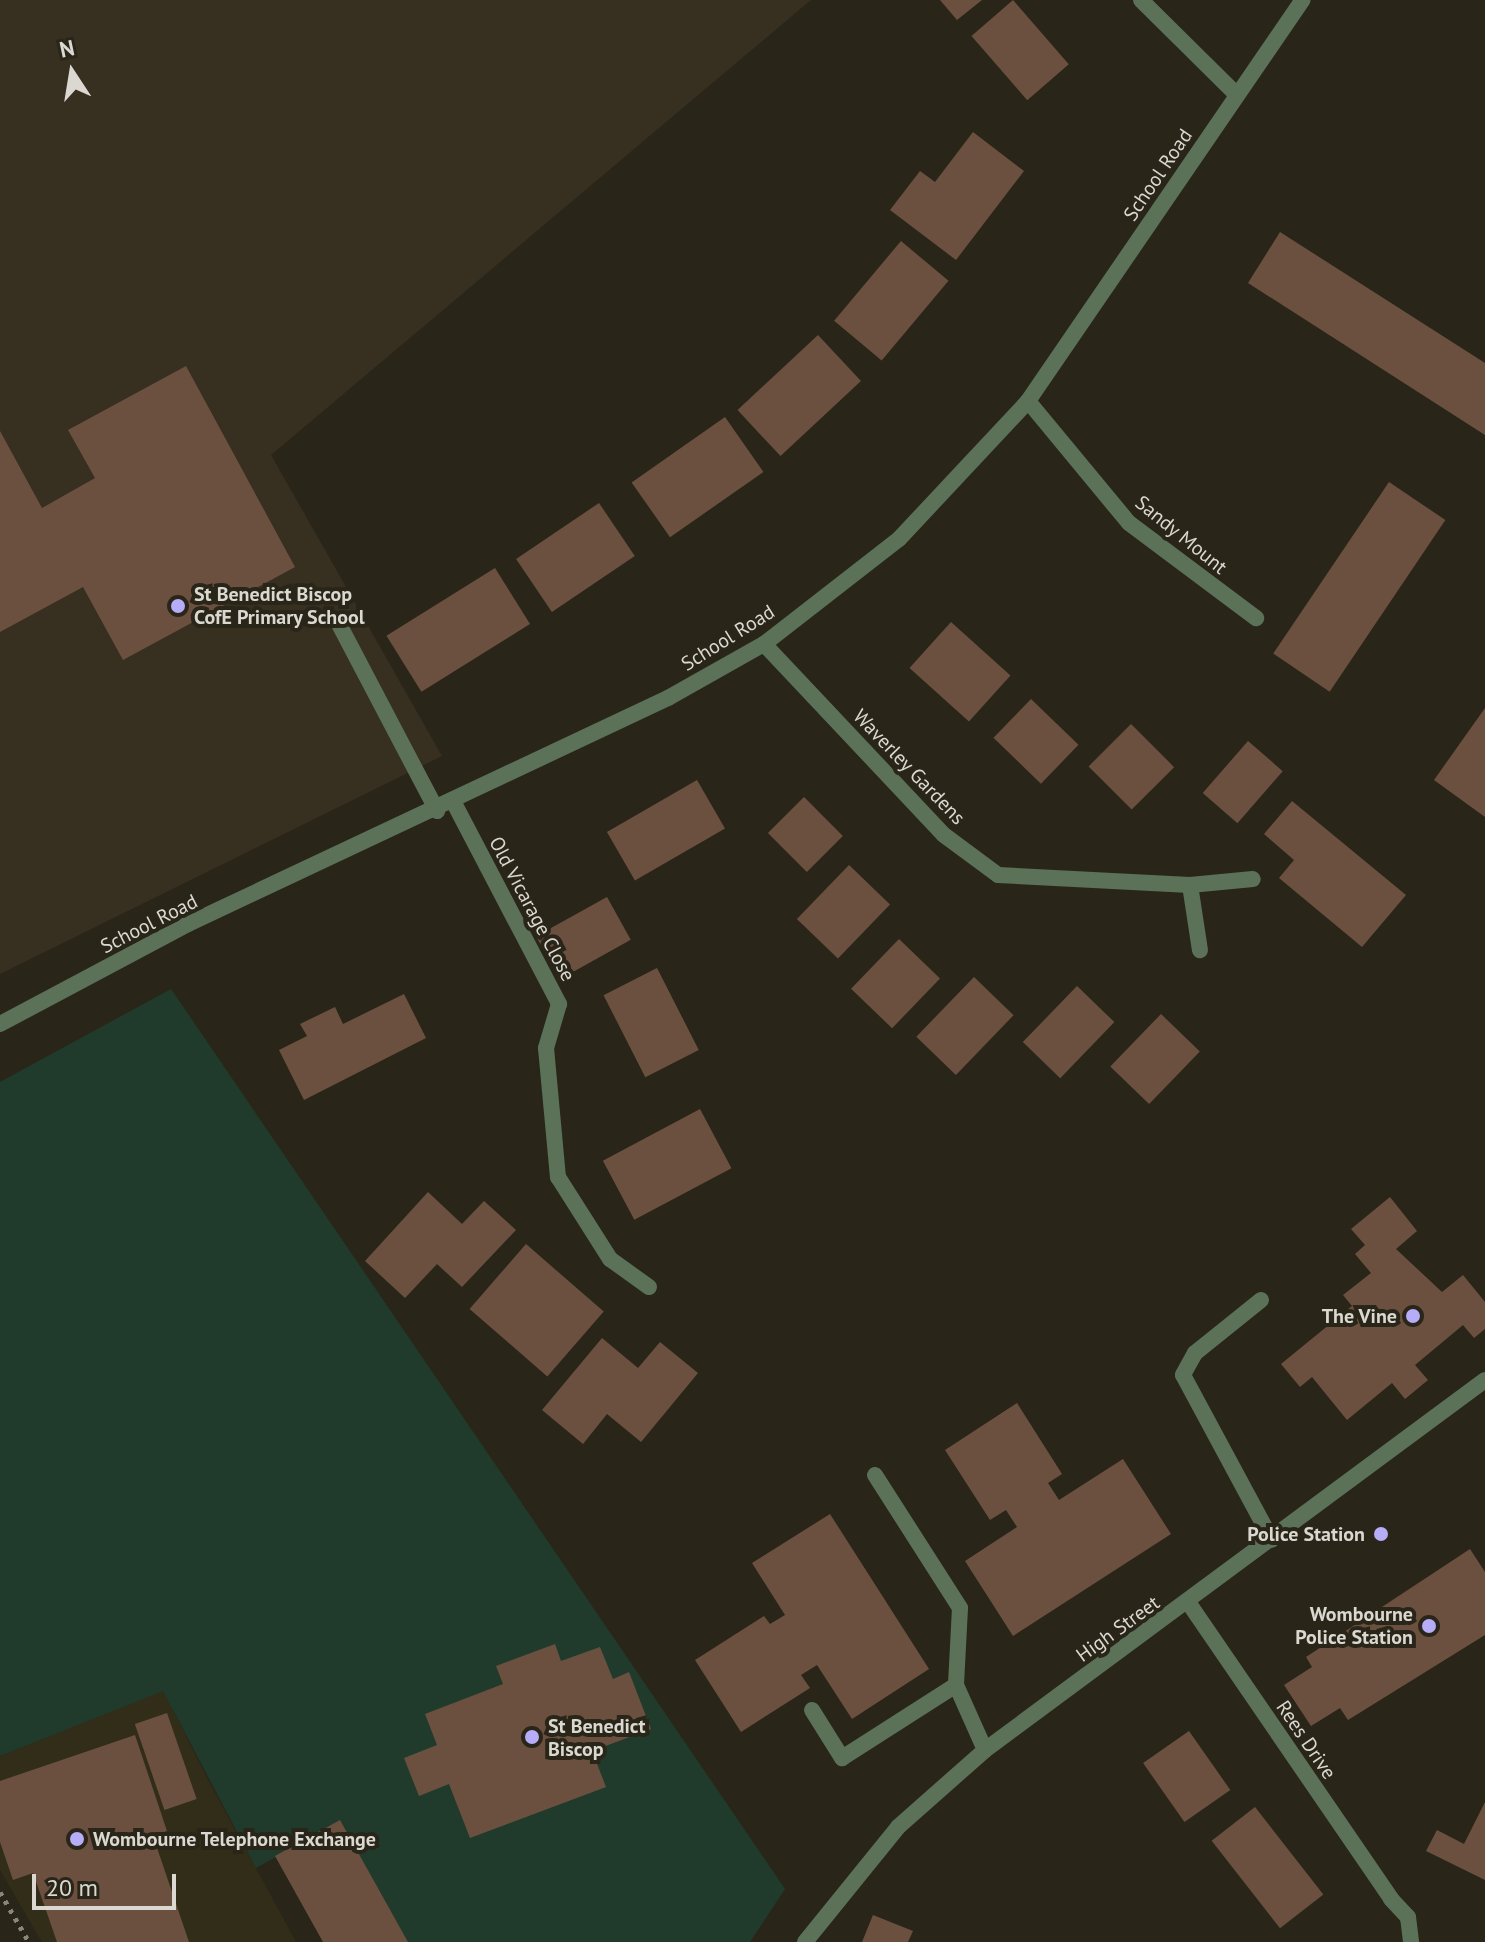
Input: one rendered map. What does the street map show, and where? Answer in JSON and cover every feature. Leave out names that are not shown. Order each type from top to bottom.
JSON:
[{"type":"street","points":[[1141,0],[1237,95]]},
{"type":"street","name":"School Road","points":[[0,1024],[188,924],[454,803],[764,644],[899,539],[1028,401],[1303,0]]},
{"type":"street","name":"Sandy Mount","points":[[1028,401],[1129,523],[1256,618]]},
{"type":"street","points":[[340,626],[437,811]]},
{"type":"street","name":"Waverley Gardens","points":[[764,644],[944,835],[998,875],[1190,885],[1253,879]]},
{"type":"street","name":"Old Vicarage Close","points":[[454,803],[559,1004],[546,1048],[558,1177],[610,1259],[649,1287]]},
{"type":"street","points":[[1190,885],[1200,950]]},
{"type":"street","points":[[1261,1300],[1195,1353],[1183,1375],[1272,1540]]},
{"type":"street","name":"High Street","points":[[805,1942],[898,1827],[985,1750],[1485,1380]]},
{"type":"street","points":[[875,1475],[960,1608],[956,1685],[985,1750]]},
{"type":"street","name":"Rees Drive","points":[[1188,1602],[1391,1899],[1408,1917],[1411,1942]]},
{"type":"street","points":[[812,1710],[842,1758],[956,1685]]},
{"type":"path","points":[[0,1892],[29,1942]]},
{"type":"shaded area","name":"St Benedict Biscop CofE Primary School","points":[[0,0],[811,0],[271,455],[442,756],[0,974]]},
{"type":"shaded area","points":[[163,1690],[296,1942],[42,1942],[0,1870],[0,1756]]},
{"type":"green space","points":[[171,989],[785,1889],[750,1942],[408,1942],[340,1821],[256,1868],[163,1691],[0,1756],[0,1082]]},
{"type":"building","points":[[940,0],[982,0],[957,20]]},
{"type":"building","points":[[1013,0],[1069,64],[1027,100],[971,36]]},
{"type":"building","points":[[973,132],[1024,171],[956,260],[890,210],[920,171],[935,182]]},
{"type":"building","points":[[1280,232],[1485,363],[1485,435],[1248,283]]},
{"type":"building","points":[[901,241],[948,281],[882,361],[834,321]]},
{"type":"building","points":[[818,335],[861,381],[781,456],[738,410]]},
{"type":"building","points":[[186,366],[295,567],[123,660],[83,587],[0,632],[0,431],[42,508],[95,478],[68,430]]},
{"type":"building","points":[[725,417],[763,472],[670,537],[632,482]]},
{"type":"building","points":[[1389,482],[1445,520],[1330,692],[1273,654]]},
{"type":"building","points":[[599,503],[635,556],[552,612],[516,559]]},
{"type":"building","points":[[495,568],[530,624],[421,692],[386,636]]},
{"type":"building","points":[[951,622],[1010,676],[969,722],[910,668]]},
{"type":"building","points":[[1031,699],[1078,745],[1041,784],[993,738]]},
{"type":"building","points":[[1485,708],[1485,817],[1434,780]]},
{"type":"building","points":[[1131,724],[1174,767],[1132,810],[1089,766]]},
{"type":"building","points":[[1248,741],[1283,771],[1237,823],[1203,793]]},
{"type":"building","points":[[697,780],[725,828],[635,880],[607,832]]},
{"type":"building","points":[[804,797],[843,836],[807,872],[768,833]]},
{"type":"building","points":[[1292,801],[1406,895],[1362,947],[1279,878],[1294,860],[1264,834]]},
{"type":"building","points":[[849,865],[890,905],[838,959],[797,919]]},
{"type":"building","points":[[607,897],[631,940],[560,979],[536,936]]},
{"type":"building","points":[[899,939],[940,979],[892,1028],[851,989]]},
{"type":"building","points":[[657,968],[699,1050],[645,1077],[604,995]]},
{"type":"building","points":[[974,977],[1014,1015],[956,1075],[916,1037]]},
{"type":"building","points":[[1077,986],[1114,1022],[1060,1078],[1023,1042]]},
{"type":"building","points":[[404,994],[426,1038],[304,1100],[279,1050],[307,1036],[300,1024],[335,1007],[343,1024]]},
{"type":"building","points":[[1161,1014],[1200,1052],[1149,1104],[1110,1067]]},
{"type":"building","points":[[700,1109],[731,1168],[634,1220],[603,1161]]},
{"type":"building","points":[[428,1192],[462,1224],[484,1201],[516,1230],[462,1287],[437,1264],[405,1298],[365,1261]]},
{"type":"building","name":"The Vine","points":[[1390,1197],[1417,1231],[1396,1249],[1442,1292],[1463,1275],[1485,1302],[1485,1329],[1474,1338],[1463,1325],[1415,1365],[1428,1380],[1405,1399],[1392,1383],[1347,1420],[1312,1377],[1300,1387],[1281,1364],[1352,1306],[1343,1295],[1371,1273],[1355,1254],[1365,1245],[1351,1229]]},
{"type":"building","points":[[526,1244],[604,1312],[547,1376],[470,1309]]},
{"type":"building","points":[[602,1338],[638,1368],[660,1342],[698,1373],[641,1442],[607,1414],[583,1444],[542,1410]]},
{"type":"building","points":[[1017,1403],[1062,1474],[1048,1483],[1059,1500],[1123,1459],[1171,1534],[1013,1636],[965,1561],[1017,1527],[1006,1510],[990,1520],[945,1450]]},
{"type":"building","points":[[830,1514],[929,1669],[852,1719],[817,1665],[801,1675],[810,1688],[741,1732],[695,1660],[764,1616],[770,1624],[785,1615],[752,1563]]},
{"type":"building","points":[[1470,1549],[1485,1572],[1485,1635],[1348,1720],[1340,1708],[1311,1726],[1284,1685],[1312,1667],[1306,1657]]},
{"type":"building","name":"St Benedict Biscop","points":[[555,1644],[561,1661],[600,1647],[613,1679],[629,1672],[651,1729],[592,1751],[606,1787],[470,1838],[449,1784],[419,1796],[404,1758],[437,1745],[425,1714],[503,1684],[496,1666]]},
{"type":"building","points":[[167,1713],[197,1799],[164,1810],[135,1724]]},
{"type":"building","points":[[1189,1731],[1230,1790],[1184,1822],[1143,1763]]},
{"type":"building","name":"Wombourne Telephone Exchange","points":[[135,1735],[167,1831],[153,1836],[189,1942],[57,1942],[33,1873],[13,1880],[0,1842],[0,1781]]},
{"type":"building","points":[[1485,1802],[1485,1880],[1426,1851],[1437,1830],[1464,1844]]},
{"type":"building","points":[[1255,1807],[1323,1894],[1280,1928],[1212,1841]]},
{"type":"building","points":[[340,1820],[408,1942],[323,1942],[275,1856]]},
{"type":"building","points":[[873,1915],[913,1931],[908,1942],[862,1942]]},
{"type":"place","name":"St Benedict Biscop CofE Primary School","points":[[178,606]]},
{"type":"place","name":"The Vine","points":[[1413,1316]]},
{"type":"place","name":"Police Station","points":[[1381,1534]]},
{"type":"place","name":"Wombourne Police Station","points":[[1429,1626]]},
{"type":"place","name":"St Benedict Biscop","points":[[532,1737]]},
{"type":"place","name":"Wombourne Telephone Exchange","points":[[77,1839]]}]
